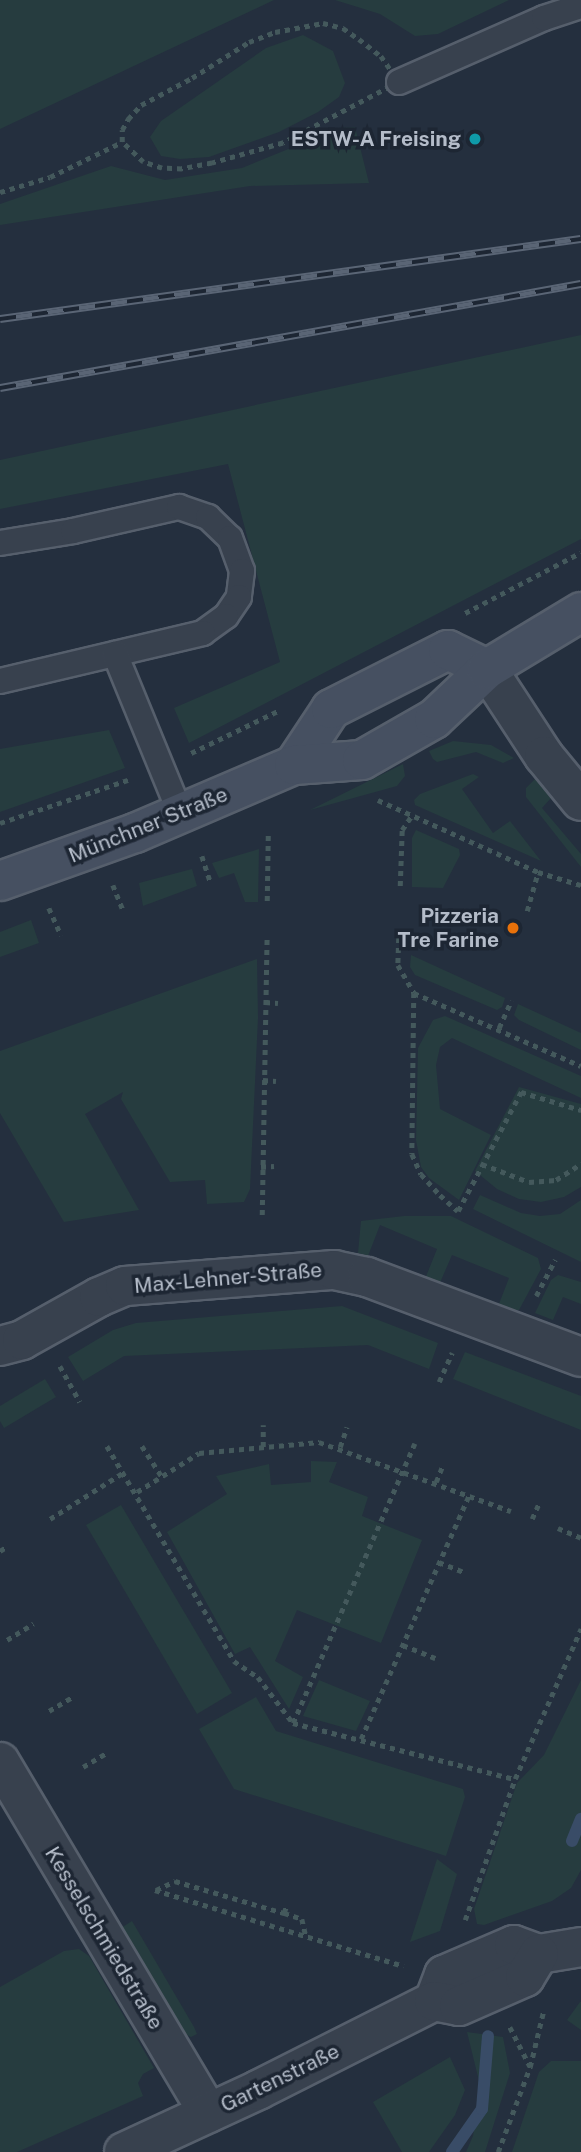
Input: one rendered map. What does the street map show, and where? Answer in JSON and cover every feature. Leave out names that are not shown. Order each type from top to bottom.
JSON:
[{"type":"main road","name":"Münchner Straße","points":[[0,881],[181,815],[294,765],[362,760],[433,719],[487,669],[581,612]]},
{"type":"main road","points":[[294,765],[331,709],[448,650],[487,669]]},
{"type":"street","points":[[487,669],[544,756],[581,801]]},
{"type":"street","name":"Max-Lehner-Straße","points":[[0,1346],[22,1340],[99,1297],[125,1286],[334,1269],[366,1278],[581,1357]]},
{"type":"street","name":"Kesselschmiedstraße","points":[[0,1762],[208,2113]]},
{"type":"street","name":"Gartenstraße","points":[[124,2152],[434,2001],[459,2006],[526,1977],[539,1955],[581,1947]]},
{"type":"lane","points":[[399,82],[544,18],[581,6]]},
{"type":"lane","points":[[0,542],[73,531],[146,512],[179,507],[208,516],[230,538],[242,571],[239,597],[226,616],[203,633],[0,681]]},
{"type":"lane","points":[[115,654],[181,815]]},
{"type":"path","points":[[323,23],[343,28],[381,56],[399,82],[283,143],[212,163],[182,169],[162,167],[143,162],[122,142],[122,130],[141,105],[192,78],[249,42],[275,32],[323,23]]},
{"type":"path","points":[[0,192],[50,177],[122,142]]},
{"type":"path","points":[[378,800],[538,872],[581,885]]},
{"type":"path","points":[[400,886],[402,831],[412,815]]},
{"type":"path","points":[[267,901],[268,835]]},
{"type":"path","points":[[202,856],[211,881]]},
{"type":"path","points":[[527,911],[538,872]]},
{"type":"path","points":[[111,880],[124,912]]},
{"type":"path","points":[[48,904],[61,935]]},
{"type":"path","points":[[262,1215],[267,937]]},
{"type":"path","points":[[399,938],[398,965],[414,993],[412,1154],[421,1174],[458,1211],[521,1092],[581,1110]]},
{"type":"path","points":[[414,993],[581,1066]]},
{"type":"path","points":[[499,1028],[511,1001]]},
{"type":"path","points":[[265,1002],[278,1003]]},
{"type":"path","points":[[263,1080],[276,1081]]},
{"type":"path","points":[[482,1164],[529,1182],[556,1180],[581,1164]]},
{"type":"path","points":[[261,1167],[274,1166]]},
{"type":"path","points":[[533,1302],[555,1260]]},
{"type":"path","points":[[439,1382],[453,1350]]},
{"type":"path","points":[[54,1356],[79,1402]]},
{"type":"path","points":[[263,1425],[263,1447]]},
{"type":"path","points":[[340,1447],[347,1427]]},
{"type":"path","points":[[137,1492],[200,1454],[319,1442],[340,1447],[512,1511]]},
{"type":"path","points":[[293,1723],[415,1443]]},
{"type":"path","points":[[107,1446],[137,1492],[234,1661],[258,1677],[293,1723],[514,1779]]},
{"type":"path","points":[[142,1446],[162,1477]]},
{"type":"path","points":[[436,1482],[443,1465]]},
{"type":"path","points":[[50,1519],[124,1472]]},
{"type":"path","points":[[361,1739],[468,1495]]},
{"type":"path","points":[[532,1519],[539,1503]]},
{"type":"path","points":[[558,1528],[581,1538]]},
{"type":"path","points":[[0,1551],[8,1546]]},
{"type":"path","points":[[439,1562],[466,1573]]},
{"type":"path","points":[[7,1640],[33,1624]]},
{"type":"path","points":[[463,1924],[514,1779],[581,1629]]},
{"type":"path","points":[[402,1644],[435,1658]]},
{"type":"path","points":[[49,1711],[74,1696]]},
{"type":"path","points":[[83,1767],[108,1752]]},
{"type":"path","points":[[306,1936],[302,1919],[284,1913],[175,1881],[155,1890],[306,1936],[412,1968]]},
{"type":"path","points":[[284,1913],[287,1904]]},
{"type":"path","points":[[498,2152],[530,2067],[545,2005]]},
{"type":"path","points":[[507,2021],[530,2067]]},
{"type":"green space","points":[[0,0],[274,0],[0,129]]},
{"type":"green space","points":[[335,0],[509,0],[438,34],[415,36],[380,14]]},
{"type":"green space","points":[[303,35],[333,51],[345,83],[339,97],[318,112],[279,132],[209,157],[180,159],[161,156],[150,137],[161,121],[266,48]]},
{"type":"green space","points":[[355,127],[369,183],[250,186],[0,225],[0,204],[111,166],[165,180],[242,168],[340,128]]},
{"type":"green space","points":[[581,335],[581,539],[189,743],[174,708],[280,662],[228,464],[0,509],[0,460]]},
{"type":"green space","points":[[109,730],[125,768],[0,812],[0,749]]},
{"type":"green space","points":[[453,741],[491,745],[514,758],[503,763],[476,752],[437,762],[433,759],[429,751]]},
{"type":"green space","points":[[403,764],[405,776],[397,786],[310,810]]},
{"type":"green space","points":[[473,774],[479,777],[462,789],[493,833],[510,821],[541,861],[415,805],[414,800],[420,794]]},
{"type":"green space","points":[[535,779],[551,798],[542,808],[581,854],[581,867],[526,797],[526,788]]},
{"type":"green space","points":[[416,830],[459,849],[460,855],[443,888],[412,887],[412,838]]},
{"type":"green space","points":[[259,849],[258,902],[245,902],[234,873],[219,878],[212,863]]},
{"type":"green space","points":[[192,869],[197,886],[143,906],[139,883]]},
{"type":"green space","points":[[31,920],[39,943],[0,957],[0,932]]},
{"type":"green space","points":[[411,955],[505,998],[502,1007],[497,1010],[415,975],[410,967]]},
{"type":"green space","points":[[257,959],[258,1018],[250,1189],[244,1202],[207,1204],[205,1180],[170,1182],[121,1099],[123,1092],[85,1114],[139,1210],[64,1222],[0,1113],[0,1051]]},
{"type":"green space","points":[[518,1004],[581,1033],[581,1050],[519,1020],[514,1015]]},
{"type":"green space","points":[[445,1016],[581,1076],[581,1098],[452,1038],[440,1047],[436,1065],[440,1109],[491,1135],[459,1200],[429,1178],[421,1167],[416,1140],[418,1048],[433,1020]]},
{"type":"green space","points":[[519,1087],[581,1104],[581,1187],[564,1197],[541,1202],[519,1199],[497,1189],[475,1171]]},
{"type":"green space","points":[[480,1195],[521,1213],[540,1216],[560,1214],[581,1200],[581,1262],[473,1209]]},
{"type":"green space","points":[[404,1216],[451,1216],[538,1258],[541,1269],[519,1310],[497,1309],[509,1278],[452,1255],[439,1285],[425,1279],[437,1249],[380,1225],[368,1256],[358,1253],[361,1221]]},
{"type":"green space","points":[[558,1275],[581,1282],[581,1304],[563,1297],[553,1320],[535,1313],[551,1280]]},
{"type":"green space","points":[[342,1306],[438,1343],[429,1369],[368,1345],[124,1356],[83,1381],[68,1357],[113,1330],[136,1323]]},
{"type":"green space","points":[[465,1352],[581,1396],[581,1430],[453,1379]]},
{"type":"green space","points":[[45,1379],[56,1397],[4,1428],[0,1421],[0,1406]]},
{"type":"green space","points":[[311,1461],[337,1462],[329,1482],[368,1497],[362,1516],[422,1540],[381,1643],[297,1610],[275,1661],[303,1677],[289,1709],[250,1647],[235,1654],[167,1532],[227,1494],[216,1476],[269,1464],[271,1485],[311,1482]]},
{"type":"green space","points":[[121,1505],[232,1693],[197,1714],[86,1525]]},
{"type":"green space","points":[[319,1680],[370,1701],[356,1731],[303,1716]]},
{"type":"green space","points":[[581,1680],[581,1870],[571,1888],[552,1901],[484,1925],[477,1924],[474,1909],[517,1783],[544,1755]]},
{"type":"green space","points":[[256,1697],[276,1731],[463,1789],[465,1797],[446,1856],[234,1789],[199,1729]]},
{"type":"green space","points":[[437,1859],[457,1874],[440,1931],[410,1942]]},
{"type":"green space","points":[[132,1921],[197,2034],[191,2037],[184,2033],[121,1928]]},
{"type":"green space","points":[[79,1949],[89,1956],[154,2068],[143,2074],[138,2083],[143,2096],[17,2152],[0,2152],[0,1987],[64,1951]]},
{"type":"green space","points":[[581,2002],[581,2030],[567,2020]]},
{"type":"green space","points":[[467,2032],[503,2037],[510,2073],[485,2152],[466,2152],[473,2136],[480,2085]]},
{"type":"green space","points":[[450,2057],[465,2090],[455,2115],[429,2152],[402,2152],[373,2102]]},
{"type":"green space","points":[[551,2061],[581,2061],[581,2152],[512,2152],[539,2072]]},
{"type":"waterway","points":[[572,1841],[581,1819]]},
{"type":"waterway","points":[[452,2152],[482,2109],[488,2036]]},
{"type":"railway","points":[[0,319],[581,239]]},
{"type":"railway","points":[[0,388],[581,284]]},
{"type":"place","name":"ESTW-A Freising","points":[[475,139]]},
{"type":"place","name":"Pizzeria Tre Farine","points":[[513,928]]}]
